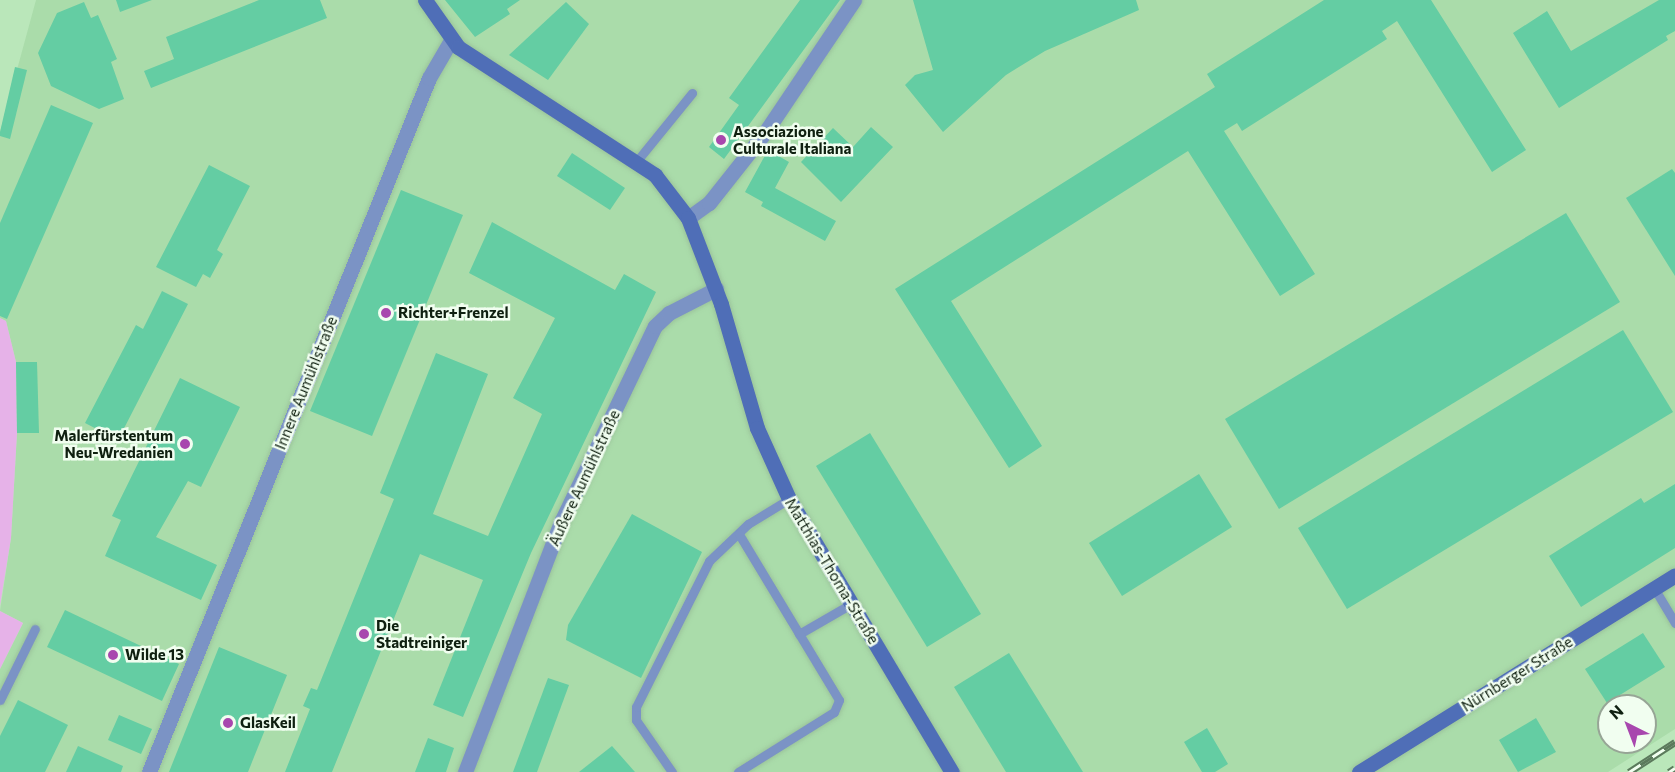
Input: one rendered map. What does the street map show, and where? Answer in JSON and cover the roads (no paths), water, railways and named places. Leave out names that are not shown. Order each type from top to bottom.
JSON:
[{"type":"street","points":[[425,0],[451,40],[655,176],[688,218],[716,289]]},
{"type":"street","points":[[688,218],[709,203],[766,131],[854,0]]},
{"type":"street","name":"Innere Aumühlstraße","points":[[149,772],[429,78],[451,40]]},
{"type":"street","name":"Matthias-Thoma-Straße","points":[[716,289],[757,428],[789,499],[952,772]]},
{"type":"street","name":"Äußere Aumühlstraße","points":[[465,772],[561,522],[655,326],[669,313],[716,289]]},
{"type":"street","name":"Nürnberger Straße","points":[[1359,772],[1675,575]]},
{"type":"lane","points":[[636,162],[678,105],[692,93]]},
{"type":"lane","points":[[672,772],[636,720],[636,707],[709,561],[748,524],[789,499]]},
{"type":"lane","points":[[738,772],[834,712],[839,700],[740,534]]},
{"type":"lane","points":[[1654,588],[1675,623]]},
{"type":"lane","points":[[799,634],[851,604]]},
{"type":"lane","points":[[0,700],[35,629]]},
{"type":"railway","points":[[1629,772],[1675,742]]},
{"type":"railway","points":[[1669,772],[1675,768]]},
{"type":"place","name":"Associazione Culturale Italiana","points":[[721,140]]},
{"type":"place","name":"Richter+Frenzel","points":[[386,313]]},
{"type":"place","name":"Malerfürstentum Neu-Wredanien","points":[[185,444]]},
{"type":"place","name":"Die Stadtreiniger","points":[[364,634]]},
{"type":"place","name":"Wilde 13","points":[[113,655]]},
{"type":"place","name":"GlasKeil","points":[[228,723]]}]
